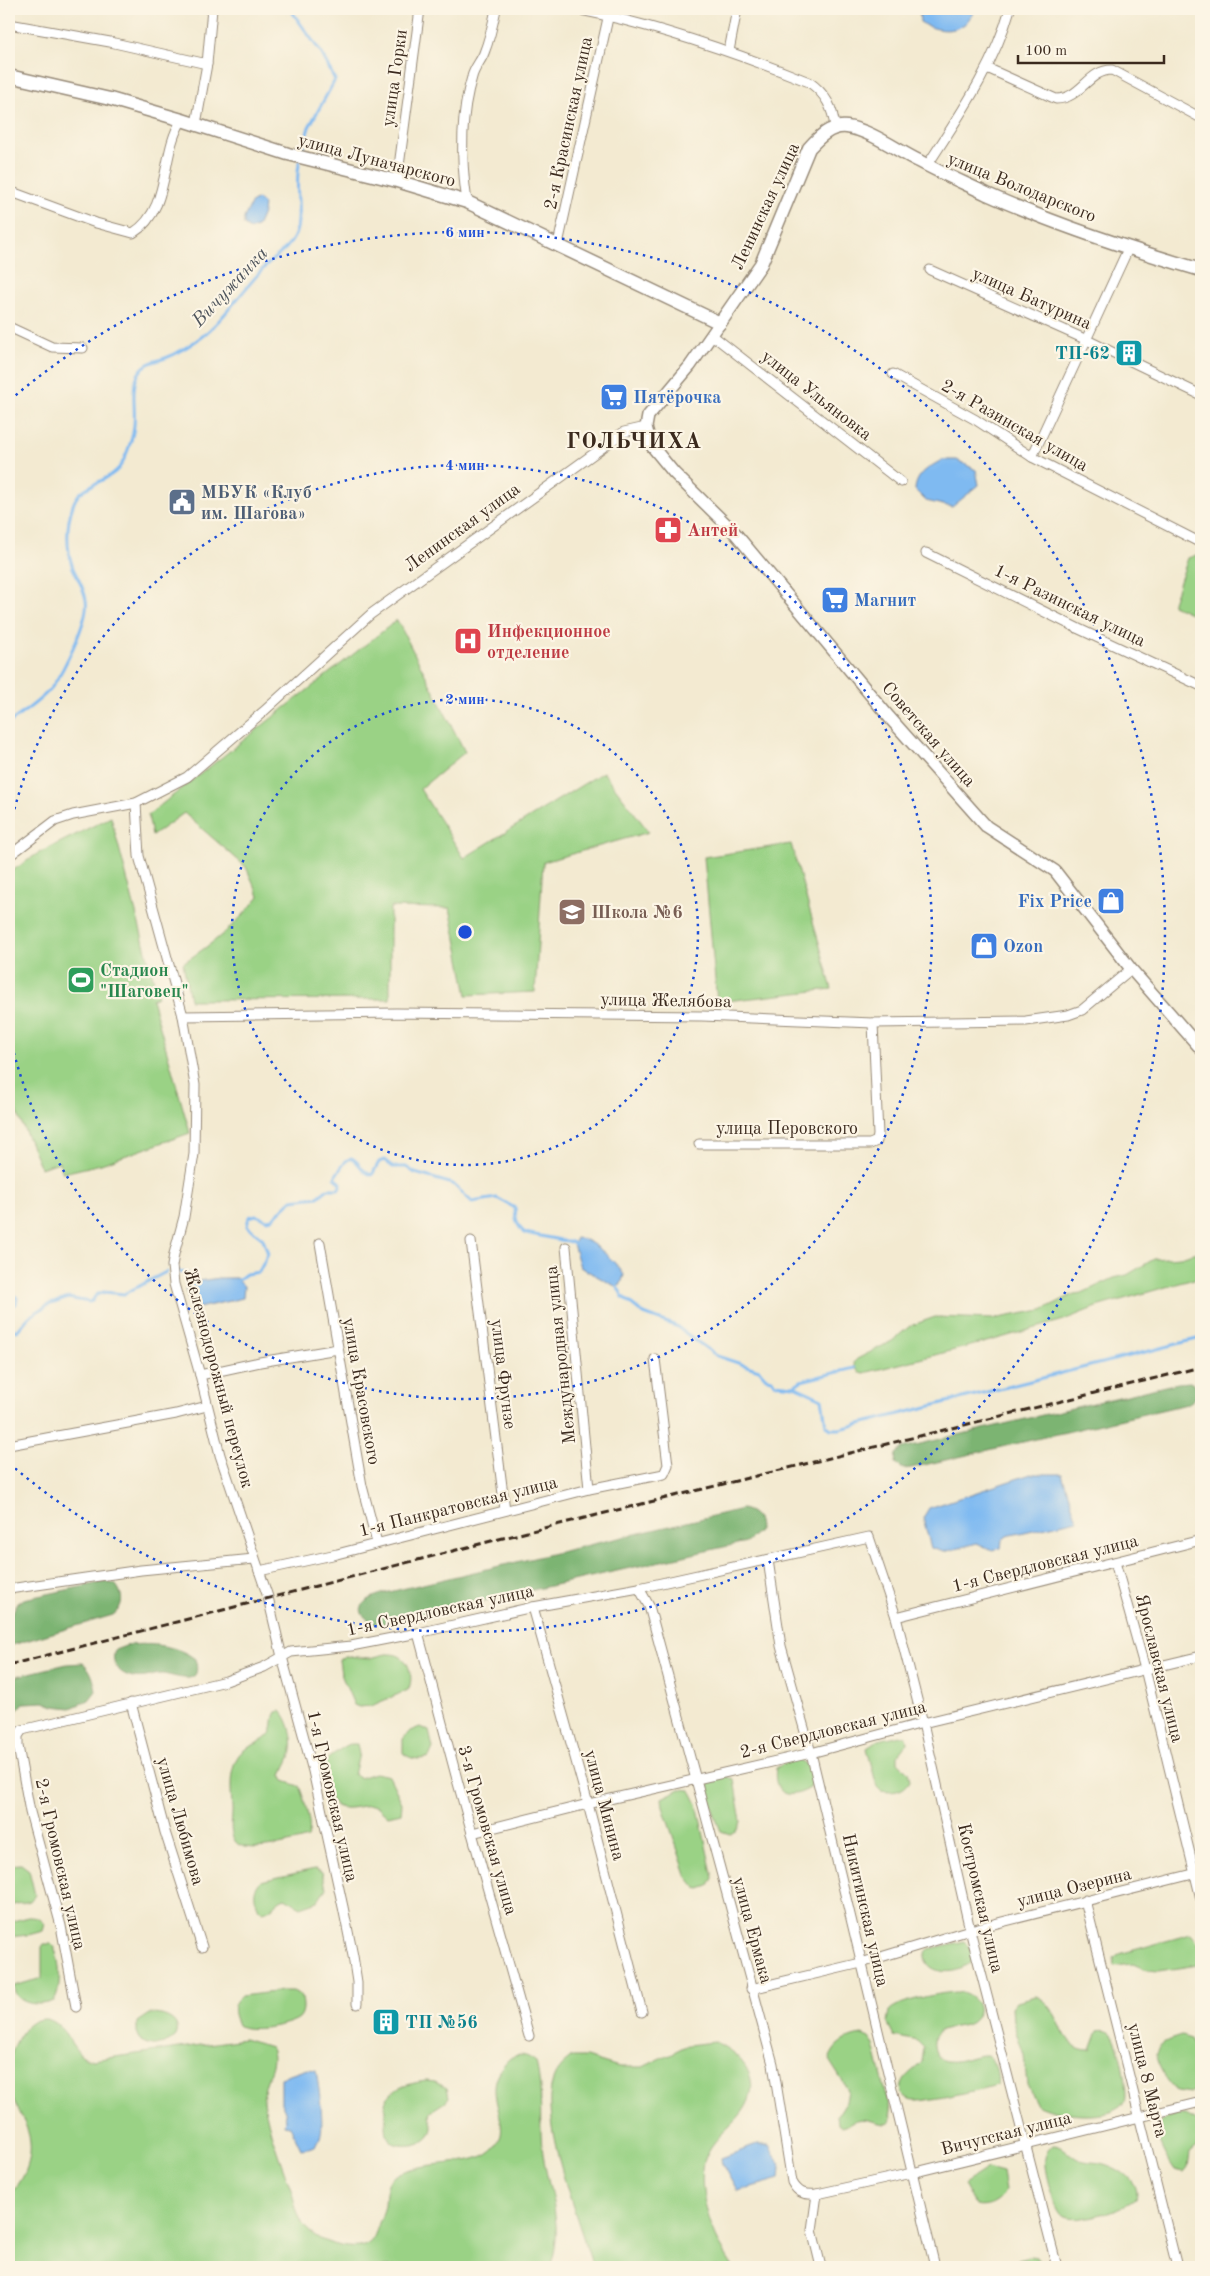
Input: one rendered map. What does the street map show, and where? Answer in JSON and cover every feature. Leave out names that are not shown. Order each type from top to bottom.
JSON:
[{"type":"main road","name":"улица Луначарского","points":[[9,76],[110,99],[196,124],[288,154],[397,181],[467,202],[720,323]]},
{"type":"main road","name":"улица Володарского","points":[[834,128],[845,126],[860,131],[927,166],[989,195],[1128,249],[1201,270]]},
{"type":"main road","name":"Ленинская улица","points":[[720,323],[761,264],[810,148],[821,135],[834,128]]},
{"type":"street","points":[[196,124],[208,64],[210,9]]},
{"type":"street","name":"улица Горки","points":[[397,181],[420,9]]},
{"type":"street","points":[[467,202],[462,148],[467,102],[472,74],[483,55],[492,31],[496,9]]},
{"type":"street","points":[[576,9],[609,12],[729,52],[810,82],[820,90],[831,108],[834,128]]},
{"type":"street","points":[[729,52],[737,9]]},
{"type":"street","points":[[927,166],[987,68],[1010,9]]},
{"type":"street","name":"2-я Красинская улица","points":[[558,244],[609,12]]},
{"type":"street","points":[[9,24],[110,42],[208,64]]},
{"type":"street","points":[[987,68],[1056,99],[1063,99],[1077,93],[1098,72],[1112,70],[1201,118]]},
{"type":"street","points":[[9,191],[96,223],[133,233],[146,222],[155,206],[166,176],[173,137],[182,120]]},
{"type":"street","points":[[1032,457],[1128,249]]},
{"type":"street","name":"улица Батурина","points":[[930,270],[1087,340],[1201,395]]},
{"type":"street","name":"Ленинская улица","points":[[9,856],[55,821],[73,815],[136,803],[187,777],[263,712],[371,614],[624,432],[646,428],[648,416],[720,323]]},
{"type":"street","points":[[9,327],[52,347],[83,348]]},
{"type":"street","name":"улица Ульяновка","points":[[712,335],[901,482]]},
{"type":"street","name":"2-я Разинская улица","points":[[893,374],[976,420],[1032,457],[1201,543]]},
{"type":"street","name":"Советская улица","points":[[646,428],[651,445],[674,473],[735,533],[889,717],[986,826],[1056,871],[1131,969],[1201,1049]]},
{"type":"street","name":"1-я Разинская улица","points":[[926,553],[1079,629],[1201,686]]},
{"type":"street","name":"Железнодорожный переулок","points":[[136,803],[139,856],[183,1016],[195,1086],[194,1154],[185,1208],[172,1266],[174,1284],[220,1455],[268,1597]]},
{"type":"street","name":"улица Желябова","points":[[183,1016],[436,1013],[702,1016],[873,1023],[1026,1021],[1068,1015],[1082,1010],[1131,969]]},
{"type":"street","name":"улица Перовского","points":[[699,1144],[870,1144],[877,1141],[873,1023]]},
{"type":"street","name":"улица Фрунзе","points":[[472,1241],[505,1510]]},
{"type":"street","name":"улица Красовского","points":[[320,1243],[362,1486],[377,1544]]},
{"type":"street","name":"Международная улица","points":[[566,1247],[590,1489]]},
{"type":"street","points":[[200,1375],[260,1362],[338,1349]]},
{"type":"street","name":"1-я Панкратовская улица","points":[[260,1571],[377,1544],[590,1489],[664,1474],[668,1465],[656,1359]]},
{"type":"street","points":[[9,1445],[176,1414],[207,1406]]},
{"type":"street","name":"1-я Свердловская улица","points":[[22,1730],[226,1681],[264,1667],[291,1652],[351,1646],[418,1633],[533,1608],[639,1588],[869,1537]]},
{"type":"street","name":"Костромская улица","points":[[869,1537],[896,1617],[923,1723],[970,1930],[1056,2267]]},
{"type":"street","name":"1-я Свердловская улица","points":[[896,1617],[1201,1540]]},
{"type":"street","points":[[9,1589],[141,1570],[254,1559]]},
{"type":"street","name":"Никитинская улица","points":[[768,1560],[782,1646],[811,1752],[935,2267]]},
{"type":"street","name":"Ярославская улица","points":[[1115,1562],[1198,1872],[1201,1899]]},
{"type":"street","name":"улица Ермака","points":[[639,1588],[649,1606],[697,1778],[751,1989],[773,2064],[792,2182],[800,2192],[807,2195],[817,2194]]},
{"type":"street","name":"1-я Громовская улица","points":[[268,1597],[312,1771],[352,1948],[357,1982],[357,2004]]},
{"type":"street","name":"улица Минина","points":[[533,1608],[588,1804],[642,2012]]},
{"type":"street","name":"3-я Громовская улица","points":[[418,1633],[529,2036]]},
{"type":"street","name":"2-я Свердловская улица","points":[[472,1833],[1201,1656]]},
{"type":"street","name":"улица Любимова","points":[[131,1703],[165,1832],[202,1948]]},
{"type":"street","name":"2-я Громовская улица","points":[[22,1730],[18,1736],[18,1746],[30,1812],[61,1926],[76,2006]]},
{"type":"street","name":"улица Озерина","points":[[751,1989],[861,1963],[970,1930],[1198,1872]]},
{"type":"street","name":"улица 8 Марта","points":[[1085,1900],[1141,2117],[1177,2267]]},
{"type":"street","name":"Вичугская улица","points":[[817,2194],[912,2173],[1201,2102]]},
{"type":"street","points":[[817,2194],[812,2230],[821,2267]]},
{"type":"green space","points":[[1196,555],[1201,556],[1201,618],[1173,605],[1188,558]]},
{"type":"green space","points":[[397,620],[465,752],[420,789],[464,858],[603,772],[649,832],[543,862],[535,992],[467,995],[450,908],[390,907],[390,999],[190,1000],[183,963],[224,933],[259,896],[246,867],[184,813],[152,836],[148,815]]},
{"type":"green space","name":"Стадион \"Шаговец\"","points":[[111,817],[158,997],[152,999],[190,1133],[101,1164],[63,1173],[59,1162],[41,1168],[9,1094],[9,873],[37,854]]},
{"type":"green space","points":[[791,844],[832,989],[717,1002],[704,857]]},
{"type":"green space","points":[[1201,1251],[1201,1277],[1096,1307],[1064,1320],[990,1341],[864,1373],[858,1371],[855,1367],[854,1362],[857,1359],[892,1341],[910,1326],[935,1317],[993,1319],[1042,1310],[1074,1294],[1082,1293],[1114,1278],[1127,1275],[1154,1259],[1180,1257]]},
{"type":"green space","points":[[1190,1382],[1198,1387],[1198,1393],[1187,1404],[911,1468],[903,1469],[895,1463],[896,1454],[903,1448],[1178,1383]]},
{"type":"green space","points":[[742,1509],[755,1516],[759,1526],[759,1531],[746,1542],[381,1624],[372,1622],[364,1617],[361,1610],[362,1605],[366,1601],[385,1593]]},
{"type":"green space","points":[[104,1582],[115,1584],[120,1592],[121,1604],[113,1615],[9,1646],[9,1617],[17,1603],[24,1599]]},
{"type":"green space","points":[[146,1644],[163,1646],[188,1654],[195,1659],[197,1668],[195,1674],[187,1678],[162,1674],[140,1678],[127,1675],[117,1668],[114,1657],[115,1650],[128,1645]]},
{"type":"green space","points":[[386,1654],[397,1655],[406,1662],[411,1676],[408,1690],[371,1706],[359,1707],[354,1705],[341,1674],[339,1660],[345,1656],[370,1658]]},
{"type":"green space","points":[[83,1663],[91,1672],[96,1691],[89,1700],[71,1708],[54,1706],[44,1702],[24,1703],[9,1719],[9,1678],[67,1664]]},
{"type":"green space","points":[[281,1711],[289,1724],[292,1734],[292,1750],[282,1776],[284,1781],[299,1786],[309,1820],[308,1838],[269,1847],[258,1848],[240,1845],[235,1841],[231,1828],[231,1782],[234,1763],[243,1751],[268,1736],[272,1730],[276,1712]]},
{"type":"green space","points":[[420,1727],[429,1731],[433,1748],[429,1757],[412,1758],[403,1753],[403,1739],[410,1731]]},
{"type":"green space","points":[[900,1735],[906,1737],[907,1743],[898,1755],[898,1762],[908,1772],[910,1781],[901,1790],[881,1791],[877,1787],[867,1748],[879,1740]]},
{"type":"green space","points":[[350,1744],[357,1744],[359,1754],[354,1775],[359,1778],[375,1773],[389,1776],[402,1803],[401,1813],[388,1816],[377,1806],[372,1805],[344,1808],[339,1807],[331,1800],[325,1789],[323,1765],[327,1759]]},
{"type":"green space","points":[[792,1759],[806,1765],[810,1769],[813,1778],[810,1788],[795,1794],[789,1794],[779,1789],[775,1777],[776,1768]]},
{"type":"green space","points":[[725,1776],[734,1779],[741,1822],[737,1830],[730,1834],[721,1831],[712,1808],[709,1790],[709,1784]]},
{"type":"green space","points":[[680,1789],[690,1790],[697,1804],[713,1878],[709,1886],[700,1889],[696,1888],[687,1877],[663,1807],[662,1798]]},
{"type":"green space","points":[[21,1864],[29,1870],[35,1895],[30,1901],[9,1906],[9,1865]]},
{"type":"green space","points":[[315,1869],[322,1872],[326,1888],[318,1901],[301,1907],[285,1898],[267,1911],[263,1912],[259,1909],[255,1894],[256,1888],[261,1881]]},
{"type":"green space","points":[[29,1917],[38,1918],[45,1924],[43,1931],[9,1937],[9,1922]]},
{"type":"green space","points":[[1191,1934],[1201,1946],[1201,1962],[1198,1965],[1158,1971],[1147,1970],[1133,1964],[1114,1966],[1113,1958],[1116,1955]]},
{"type":"green space","points":[[965,1941],[972,1950],[972,1960],[961,1969],[953,1971],[937,1970],[926,1961],[925,1953],[929,1949]]},
{"type":"green space","points":[[44,1944],[51,1944],[57,1955],[59,1981],[57,1996],[54,2001],[48,2003],[29,2003],[18,1997],[14,1986],[42,1978],[42,1947]]},
{"type":"green space","points":[[293,1991],[301,1995],[303,2010],[299,2018],[287,2024],[268,2028],[250,2028],[238,2025],[233,2010],[235,2003],[241,1996]]},
{"type":"green space","points":[[958,1992],[967,1995],[975,2001],[978,2014],[968,2024],[947,2028],[938,2032],[934,2040],[936,2053],[943,2060],[947,2061],[987,2055],[996,2068],[997,2084],[921,2101],[909,2100],[902,2093],[903,2083],[908,2075],[922,2062],[924,2048],[917,2041],[894,2036],[887,2022],[889,2011],[901,2004],[932,1995]]},
{"type":"green space","points":[[1036,1996],[1045,2001],[1066,2036],[1072,2044],[1080,2049],[1091,2050],[1098,2031],[1112,2034],[1120,2056],[1126,2088],[1125,2101],[1118,2108],[1096,2115],[1083,2115],[1056,2112],[1037,2105],[1027,2085],[1024,2055],[1013,2022],[1012,2007],[1017,2001]]},
{"type":"green space","points":[[149,2014],[165,2016],[174,2021],[177,2030],[176,2036],[160,2045],[151,2045],[141,2041],[137,2032],[137,2022]]},
{"type":"green space","points":[[46,2019],[60,2027],[79,2052],[93,2060],[244,2039],[270,2047],[273,2060],[265,2087],[264,2101],[268,2123],[300,2219],[303,2225],[314,2235],[339,2246],[364,2246],[374,2237],[384,2208],[387,2186],[393,2177],[418,2167],[476,2159],[487,2154],[496,2146],[502,2129],[496,2100],[496,2081],[502,2067],[510,2058],[519,2055],[528,2057],[536,2062],[542,2142],[556,2224],[554,2252],[550,2267],[9,2267],[9,2195],[26,2171],[30,2157],[28,2131],[14,2102],[8,2082],[10,2058],[15,2044],[24,2030],[33,2022]]},
{"type":"green space","points":[[862,2035],[869,2038],[874,2045],[892,2118],[891,2122],[887,2124],[861,2119],[842,2126],[838,2124],[837,2116],[846,2102],[848,2090],[829,2060],[837,2046],[846,2040]]},
{"type":"green space","points":[[1181,2036],[1191,2039],[1200,2063],[1201,2090],[1190,2093],[1177,2091],[1174,2088],[1162,2072],[1156,2054],[1161,2044]]},
{"type":"green space","points":[[715,2042],[726,2048],[743,2063],[751,2081],[748,2103],[741,2114],[711,2146],[705,2159],[703,2172],[702,2186],[708,2215],[719,2243],[733,2267],[593,2267],[562,2173],[551,2120],[550,2098],[556,2073],[572,2057],[586,2057],[619,2067],[643,2067],[688,2045]]},
{"type":"green space","points":[[426,2081],[435,2082],[447,2088],[449,2097],[431,2111],[431,2133],[422,2142],[416,2144],[397,2145],[392,2143],[386,2130],[385,2107],[387,2099],[390,2094],[401,2087]]},
{"type":"green space","points":[[1185,2115],[1201,2124],[1201,2144],[1190,2153],[1188,2168],[1184,2173],[1175,2171],[1164,2153],[1160,2144],[1158,2127],[1162,2121],[1171,2117]]},
{"type":"green space","points":[[1053,2145],[1061,2147],[1080,2160],[1113,2167],[1131,2180],[1136,2192],[1135,2199],[1121,2207],[1099,2215],[1078,2219],[1063,2216],[1056,2206],[1046,2171],[1045,2156]]},
{"type":"green space","points":[[987,2169],[1002,2173],[1005,2191],[993,2203],[984,2206],[975,2205],[964,2184]]},
{"type":"green space","points":[[1030,2256],[1036,2257],[1043,2267],[1010,2267],[1018,2259]]},
{"type":"water","points":[[919,9],[976,9],[963,25],[946,30],[930,27],[920,22]]},
{"type":"water","points":[[258,199],[264,204],[263,213],[257,227],[250,229],[244,225],[244,218],[252,202]]},
{"type":"water","points":[[942,460],[957,460],[976,470],[979,485],[952,507],[926,501],[915,490],[921,475],[928,468]]},
{"type":"water","points":[[576,1238],[596,1246],[610,1258],[624,1275],[621,1284],[615,1286],[580,1267],[573,1244]]},
{"type":"water","points":[[219,1278],[236,1278],[244,1286],[243,1298],[198,1308],[189,1304],[186,1283]]},
{"type":"water","points":[[1031,1474],[1062,1474],[1077,1520],[1007,1536],[1002,1540],[1001,1548],[992,1550],[977,1543],[944,1552],[931,1548],[923,1518],[929,1508]]},
{"type":"water","points":[[307,2069],[316,2070],[322,2121],[320,2140],[316,2145],[301,2149],[290,2126],[284,2125],[286,2114],[281,2103],[281,2078]]},
{"type":"water","points":[[757,2145],[769,2145],[781,2167],[780,2179],[737,2191],[722,2164],[721,2158]]},
{"type":"waterway","name":"Вичужанка","points":[[293,9],[293,13],[322,54],[335,80],[309,127],[301,154]]},
{"type":"waterway","name":"Вичужанка","points":[[9,723],[37,702],[52,687],[63,669],[80,631],[84,619],[86,600],[69,553],[68,528],[71,512],[76,498],[81,492],[114,473],[124,459],[131,442],[134,418],[134,392],[139,373],[148,364],[168,357],[200,338],[225,314],[256,276],[289,245],[297,227],[297,179],[300,160]]},
{"type":"waterway","points":[[238,1280],[246,1274],[259,1272],[268,1254],[263,1239],[247,1226],[249,1217],[256,1215],[267,1220],[272,1219],[292,1200],[318,1197],[328,1189],[339,1189],[341,1183],[335,1178],[336,1175],[346,1161],[351,1158],[368,1174],[372,1175],[379,1162],[384,1160],[393,1167],[406,1167],[415,1173],[453,1184],[472,1202],[497,1198],[515,1208],[517,1222],[525,1233],[571,1242],[575,1245]]},
{"type":"waterway","points":[[178,1271],[185,1272],[197,1282]]},
{"type":"waterway","points":[[9,1328],[17,1331],[29,1317],[48,1305],[68,1298],[89,1302],[96,1295],[104,1292],[124,1294],[166,1272]]},
{"type":"waterway","points":[[616,1284],[623,1297],[644,1314],[676,1326],[717,1356],[759,1370],[766,1378],[772,1379],[775,1384],[794,1386],[822,1399],[826,1425],[831,1429],[840,1429],[1201,1338]]},
{"type":"waterway","points":[[9,1291],[17,1298],[16,1304],[9,1306]]},
{"type":"waterway","points":[[794,1386],[801,1381],[855,1368]]},
{"type":"railway","points":[[9,1665],[503,1538],[1201,1367]]},
{"type":"place","name":"ТП-62","points":[[1129,353]]},
{"type":"place","name":"Пятёрочка","points":[[614,397]]},
{"type":"place","name":"МБУК «Клуб им. Шагова»","points":[[182,502]]},
{"type":"place","name":"Антей","points":[[668,530]]},
{"type":"place","name":"Магнит","points":[[835,600]]},
{"type":"place","name":"Инфекционное отделение","points":[[468,641]]},
{"type":"place","name":"Fix Price","points":[[1111,901]]},
{"type":"place","name":"Школа №6","points":[[572,912]]},
{"type":"place","name":"Ozon","points":[[984,946]]},
{"type":"place","name":"Стадион \"Шаговец\"","points":[[81,980]]},
{"type":"place","name":"ТП №56","points":[[386,2022]]},
{"type":"district","name":"ГОЛЬЧИХА","points":[[634,440]]}]
